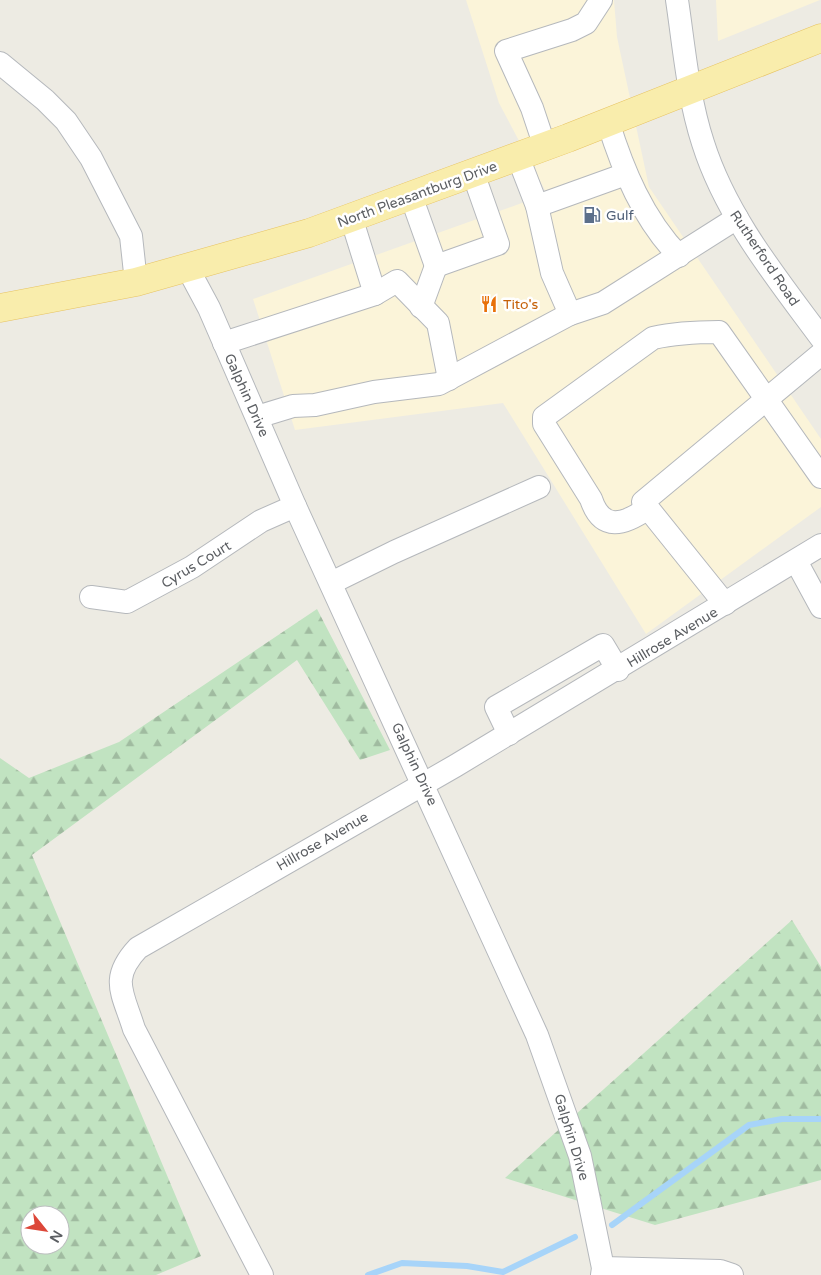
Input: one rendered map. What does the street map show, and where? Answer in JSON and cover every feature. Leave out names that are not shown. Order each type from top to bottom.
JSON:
[{"type":"main road","name":"North Pleasantburg Drive","points":[[0,308],[136,282],[308,233],[545,147],[821,38]]},
{"type":"street","points":[[545,147],[532,108],[506,50],[572,30],[586,23],[601,0]]},
{"type":"street","name":"Rutherford Road","points":[[677,0],[691,88],[703,143],[727,202],[756,250],[821,338]]},
{"type":"street","points":[[0,63],[45,100],[66,121],[91,158],[131,236],[136,282]]},
{"type":"street","points":[[608,122],[626,174],[662,238],[679,256]]},
{"type":"street","points":[[518,157],[537,206],[552,273],[570,314]]},
{"type":"street","points":[[436,266],[498,244],[473,173]]},
{"type":"street","points":[[537,206],[626,174]]},
{"type":"street","points":[[411,196],[436,266],[421,307]]},
{"type":"street","points":[[351,218],[376,294]]},
{"type":"street","points":[[257,417],[293,406],[315,405],[374,392],[440,384],[570,314],[603,303],[737,218]]},
{"type":"street","name":"Galphin Drive","points":[[187,267],[224,343],[295,506],[496,940],[544,1052],[580,1156],[603,1272]]},
{"type":"street","points":[[224,343],[376,294],[397,281],[438,323],[449,379]]},
{"type":"street","points":[[648,508],[634,518],[620,523],[603,520],[595,512],[591,499],[544,424],[544,416],[653,338],[685,332],[718,332],[821,477]]},
{"type":"street","points":[[725,604],[644,502],[821,354]]},
{"type":"street","points":[[331,583],[394,552],[539,487]]},
{"type":"street","name":"Cyrus Court","points":[[91,597],[128,602],[192,567],[261,521],[295,506]]},
{"type":"street","name":"Hillrose Avenue","points":[[262,1275],[134,1029],[120,986],[122,969],[138,948],[618,670],[821,545]]},
{"type":"street","points":[[796,561],[821,607]]},
{"type":"street","points":[[509,734],[496,707],[603,645],[618,670]]},
{"type":"street","points":[[603,1272],[720,1271],[732,1275]]},
{"type":"shaded area","points":[[466,0],[614,0],[617,37],[649,187],[821,439],[821,507],[646,634],[503,403],[295,430],[253,299],[547,194],[499,103]]},
{"type":"shaded area","points":[[716,0],[820,0],[718,41]]},
{"type":"green space","points":[[317,609],[390,750],[360,760],[297,660],[32,855],[201,1256],[156,1275],[0,1275],[0,758],[29,778],[119,742]]},
{"type":"green space","points":[[792,920],[821,967],[821,1180],[655,1225],[505,1178]]},
{"type":"waterway","points":[[612,1225],[749,1125],[782,1119],[821,1119]]},
{"type":"waterway","points":[[368,1275],[402,1263],[467,1266],[503,1272],[575,1237]]},
{"type":"place","name":"Gulf","points":[[592,215]]},
{"type":"place","name":"Tito's","points":[[489,304]]}]
